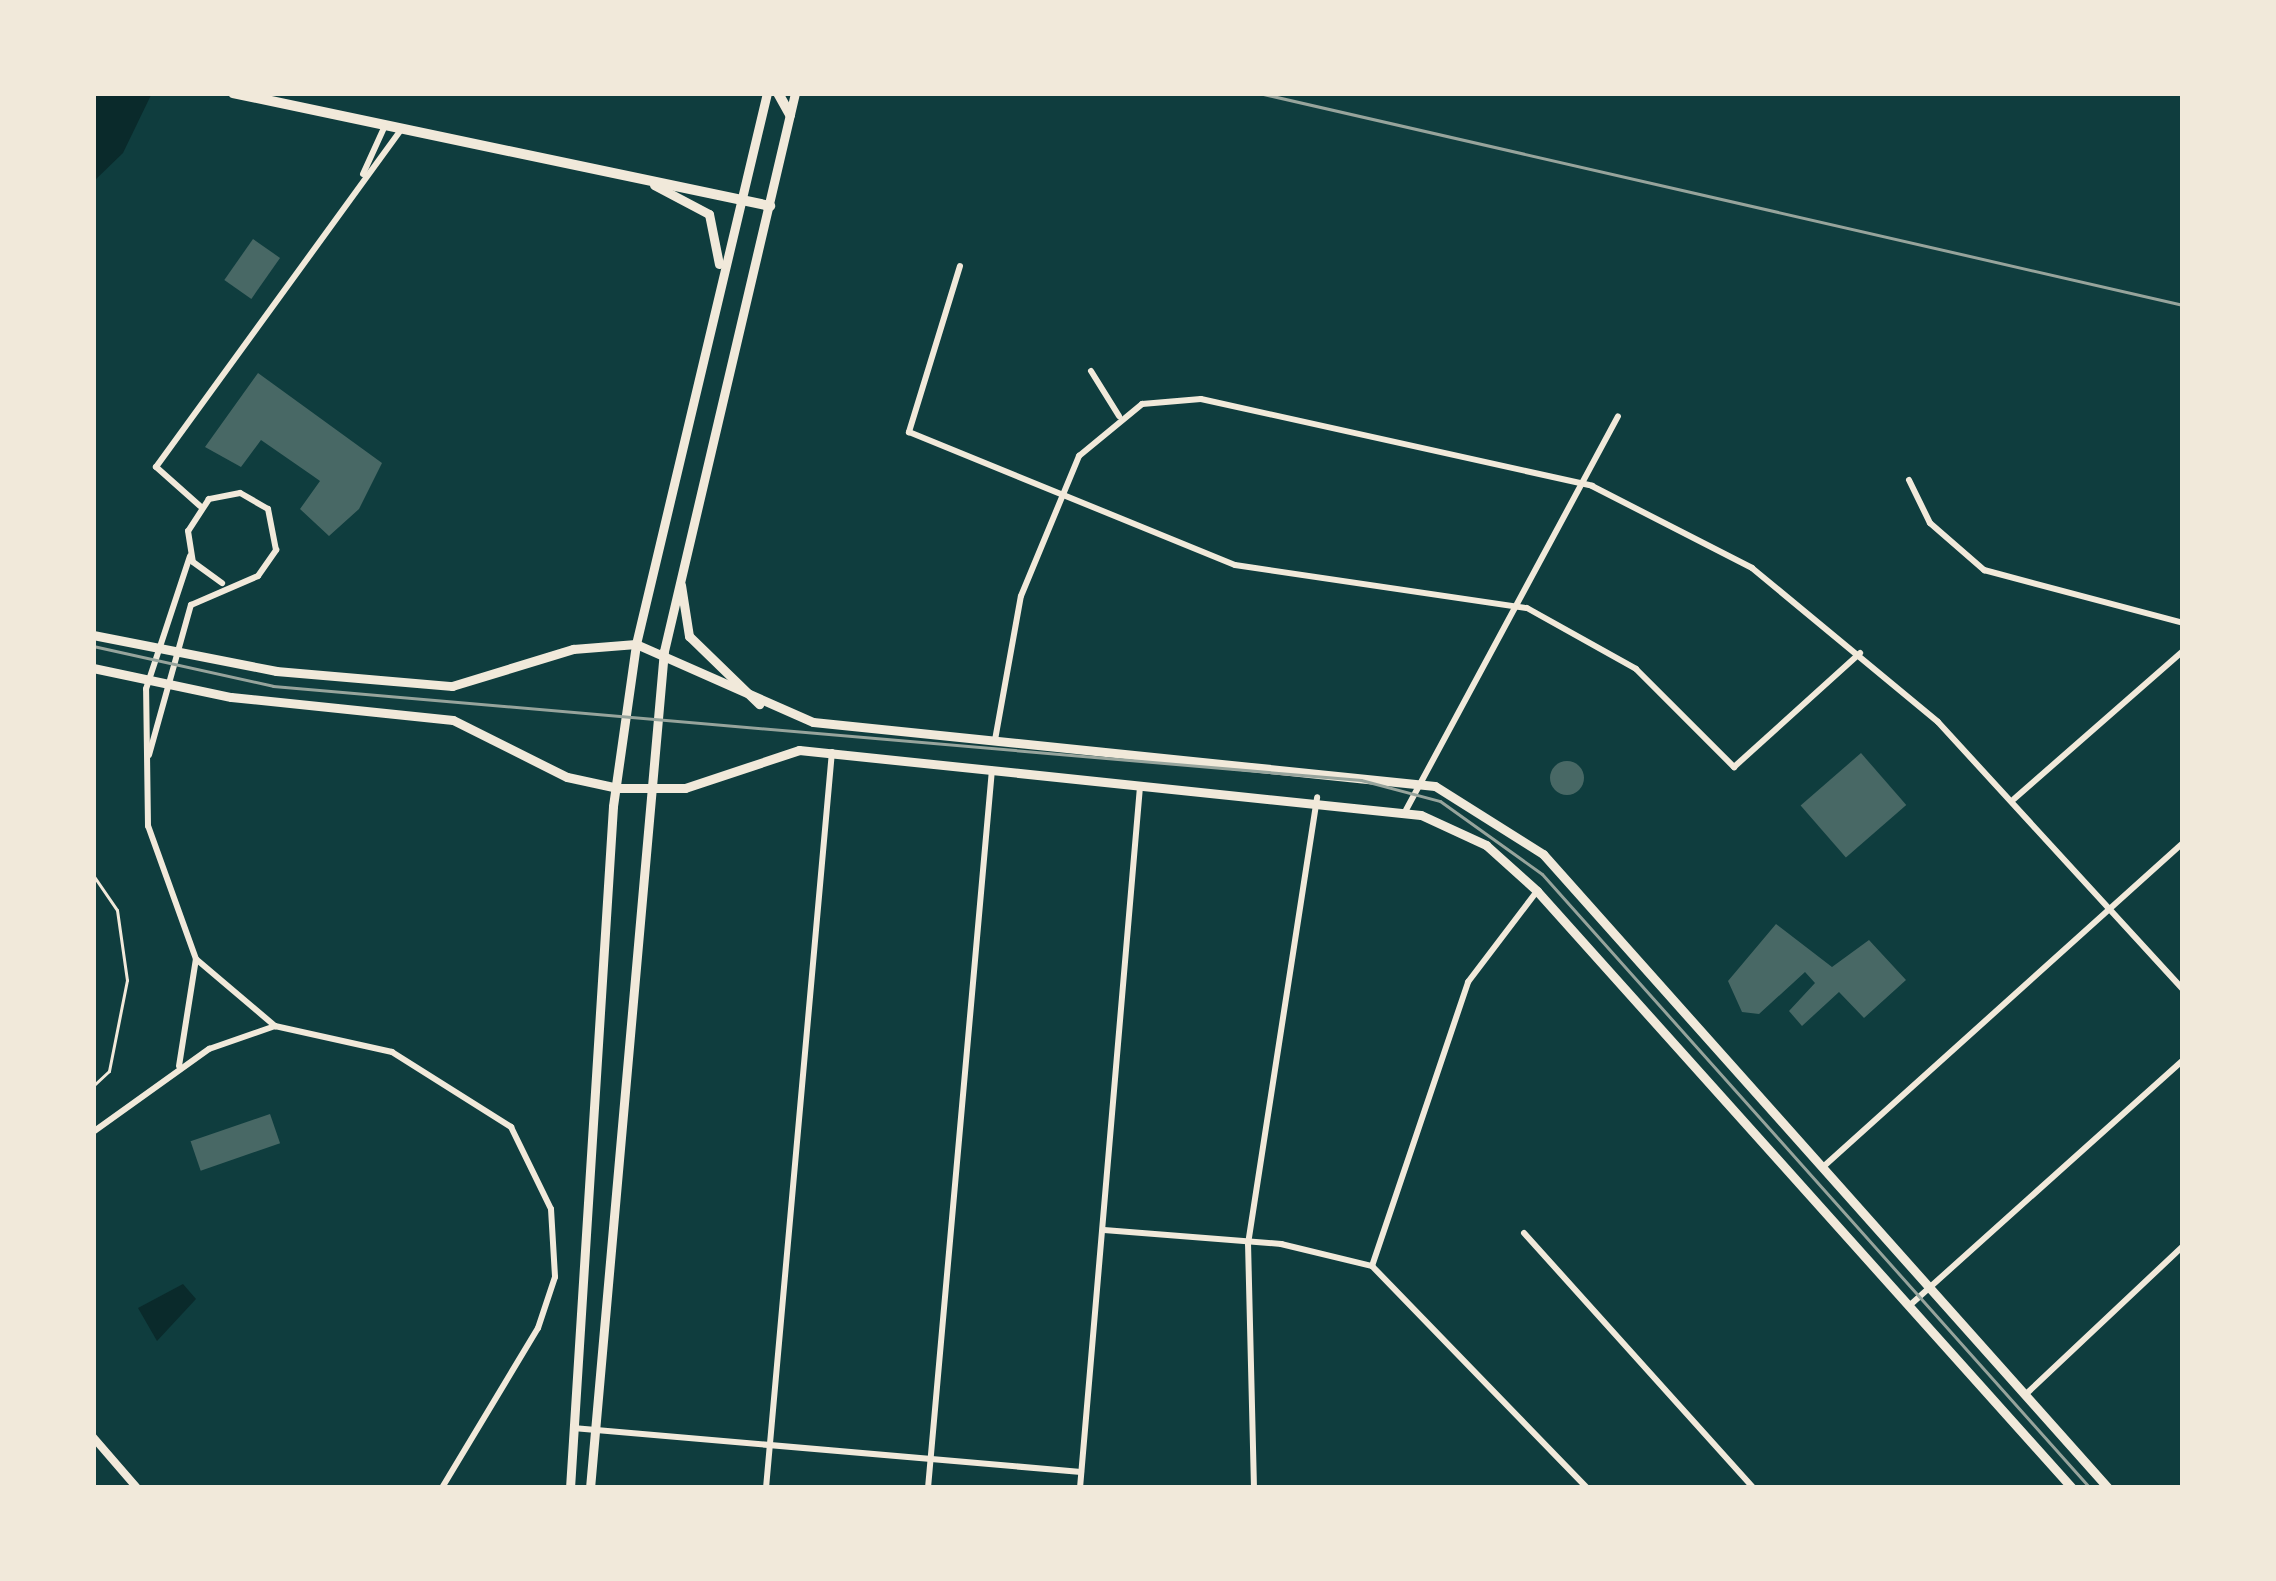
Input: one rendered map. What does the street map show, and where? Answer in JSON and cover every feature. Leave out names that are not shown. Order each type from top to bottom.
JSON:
[{"type":"highway","points":[[233,93],[770,206]]},
{"type":"highway","points":[[778,93],[790,115]]},
{"type":"main road","points":[[570,1488],[618,788],[636,644],[767,93]]},
{"type":"main road","points":[[590,1488],[664,651],[795,93]]},
{"type":"main road","points":[[650,183],[693,201],[718,230],[712,315]]},
{"type":"main road","points":[[680,579],[689,636],[759,704]]},
{"type":"main road","points":[[93,635],[176,654],[472,686],[573,649],[636,644],[664,651],[759,704],[813,722],[1418,781],[1528,839],[2108,1488]]},
{"type":"main road","points":[[93,668],[171,687],[453,720],[567,777],[618,788],[649,790],[781,753],[832,752],[1317,797],[1406,810],[1486,844],[1537,891],[2072,1488]]},
{"type":"street","points":[[359,184],[384,128]]},
{"type":"street","points":[[200,506],[156,466],[400,131]]},
{"type":"street","points":[[960,266],[909,431],[1062,488],[1235,565],[1511,604],[1636,670],[1734,767],[1860,653]]},
{"type":"street","points":[[1091,371],[1119,416]]},
{"type":"street","points":[[994,740],[1021,596],[1062,488],[1119,416],[1201,399],[1574,483],[1752,568],[1860,653],[2014,799],[2183,989]]},
{"type":"street","points":[[1406,810],[1574,483],[1618,416]]},
{"type":"street","points":[[1909,479],[1930,524],[1984,570],[2183,623]]},
{"type":"street","points":[[147,759],[196,598],[222,583],[266,569],[277,529],[250,496],[200,506]]},
{"type":"street","points":[[200,506],[190,556],[153,650],[146,681],[154,860],[196,959],[275,1026],[392,1052],[459,1087],[511,1127],[543,1181],[556,1233],[550,1298],[442,1488]]},
{"type":"street","points":[[190,556],[222,583]]},
{"type":"street","points":[[2014,799],[2183,650]]},
{"type":"street","points":[[766,1488],[832,752]]},
{"type":"street","points":[[928,1488],[992,770]]},
{"type":"street","points":[[1080,1488],[1141,782]]},
{"type":"street","points":[[1254,1488],[1248,1244],[1317,797]]},
{"type":"street","points":[[1822,1167],[2183,843]]},
{"type":"street","points":[[1372,1266],[1468,982],[1537,891]]},
{"type":"street","points":[[179,1068],[196,959]]},
{"type":"street","points":[[93,1132],[179,1068],[275,1026]]},
{"type":"street","points":[[1909,1306],[2183,1060]]},
{"type":"street","points":[[1104,1230],[1248,1244],[1372,1266],[1587,1488]]},
{"type":"street","points":[[1524,1233],[1754,1488]]},
{"type":"street","points":[[2025,1395],[2183,1246]]},
{"type":"street","points":[[573,1428],[1081,1472]]},
{"type":"street","points":[[93,1437],[137,1488]]},
{"type":"path","points":[[93,875],[117,910],[127,980],[109,1071],[93,1086]]},
{"type":"water","points":[[93,93],[152,93],[123,153],[93,182]]},
{"type":"water","points":[[183,1284],[196,1299],[157,1341],[138,1308]]},
{"type":"building","points":[[253,239],[280,258],[251,299],[224,280]]},
{"type":"building","points":[[258,373],[382,463],[359,509],[329,536],[300,509],[320,481],[261,440],[241,467],[205,447]]},
{"type":"building","points":[[1861,753],[1906,805],[1846,858],[1801,805]]},
{"type":"building","points":[[1567,761],[1579,766],[1584,778],[1579,790],[1567,795],[1555,790],[1550,778],[1555,766]]},
{"type":"building","points":[[1776,924],[1832,967],[1869,940],[1906,980],[1864,1018],[1839,992],[1802,1026],[1789,1011],[1815,983],[1805,972],[1759,1014],[1742,1012],[1728,981]]},
{"type":"building","points":[[270,1114],[280,1143],[201,1171],[191,1141]]},
{"type":"tram line","points":[[93,646],[273,686],[1361,780],[1440,801],[1542,874],[2090,1488]]},
{"type":"railway","points":[[1259,93],[2183,305]]}]
